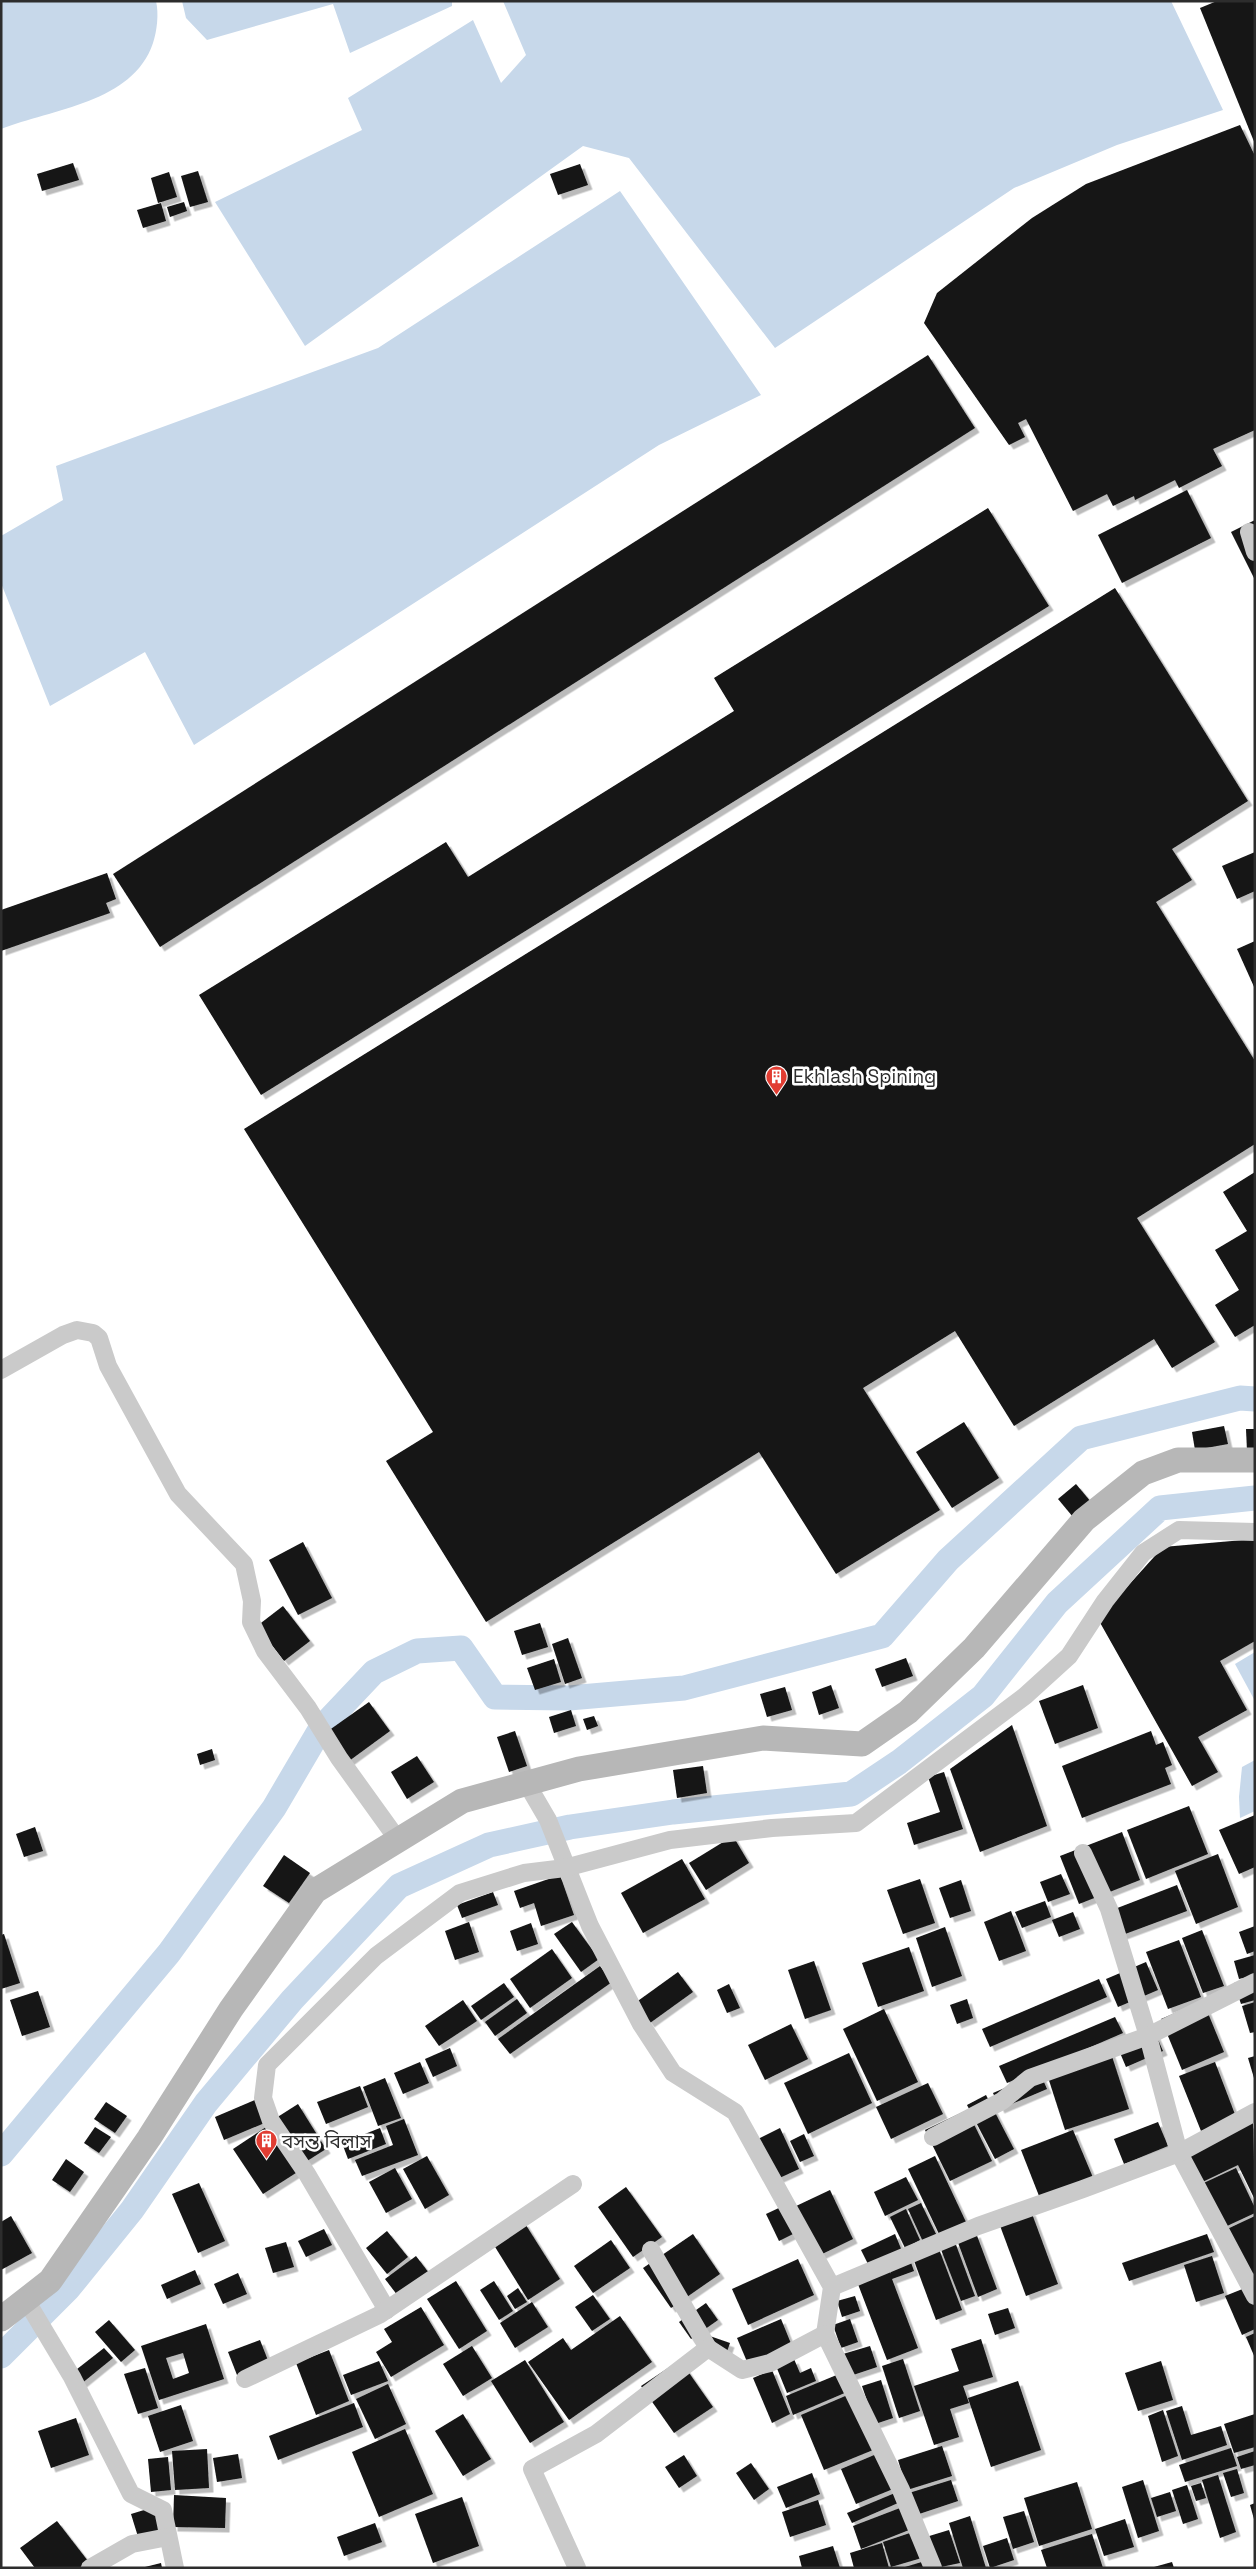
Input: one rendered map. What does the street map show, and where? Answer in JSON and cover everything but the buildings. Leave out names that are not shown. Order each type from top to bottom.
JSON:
[{"type":"street","points":[[1249,532],[1255,552]]},
{"type":"street","points":[[1,1370],[63,1334],[77,1330],[93,1333],[99,1338],[108,1366],[178,1494],[244,1564],[252,1600],[251,1622],[265,1651],[308,1708],[339,1758],[398,1840]]},
{"type":"street","points":[[1,2319],[50,2281],[149,2138],[231,2009],[315,1891],[462,1801],[579,1769],[764,1738],[862,1744],[908,1712],[974,1648],[1084,1520],[1143,1473],[1178,1460],[1255,1460]]},
{"type":"street","points":[[387,2310],[307,2174],[271,2121],[262,2098],[267,2065],[376,1956],[460,1893],[524,1873],[670,1840],[772,1828],[856,1823],[1025,1696],[1068,1656],[1105,1601],[1143,1553],[1179,1530],[1255,1532]]},
{"type":"street","points":[[527,1784],[548,1820],[590,1926],[641,2024],[673,2072],[734,2112],[832,2287],[825,2334],[901,2490],[933,2568]]},
{"type":"street","points":[[1083,1853],[1110,1909],[1148,2036],[1179,2153],[1255,2296]]},
{"type":"street","points":[[933,2137],[1002,2101],[1030,2078],[1148,2036],[1255,1982]]},
{"type":"street","points":[[832,2287],[978,2226],[1083,2190],[1179,2153],[1255,2112]]},
{"type":"street","points":[[245,2380],[301,2355],[387,2310],[573,2184]]},
{"type":"street","points":[[651,2250],[708,2348],[742,2370],[770,2363],[825,2334]]},
{"type":"street","points":[[26,2300],[72,2377],[131,2494],[163,2510],[175,2568]]},
{"type":"street","points":[[577,2568],[532,2469],[596,2434],[708,2348]]},
{"type":"street","points":[[90,2568],[132,2544],[168,2537]]},
{"type":"water","points":[[1,1],[156,1],[156,33],[143,63],[128,79],[110,91],[89,101],[1,129]]},
{"type":"water","points":[[182,1],[452,1],[452,6],[350,53],[333,4],[207,40],[186,18]]},
{"type":"water","points":[[503,1],[1171,1],[1223,110],[1117,145],[1014,188],[775,348],[629,158],[583,146],[305,346],[215,202],[362,130],[348,98],[473,20],[501,83],[526,55]]},
{"type":"water","points":[[620,191],[761,395],[659,445],[194,745],[145,652],[50,706],[1,583],[1,536],[63,500],[56,466],[378,348]]},
{"type":"water","points":[[1255,1652],[1255,1701],[1235,1664]]},
{"type":"water","points":[[1255,1760],[1255,1811],[1240,1818],[1239,1797],[1242,1767]]},
{"type":"waterway","points":[[1,2154],[169,1953],[274,1808],[321,1728],[374,1672],[417,1651],[461,1648],[495,1697],[569,1698],[684,1688],[882,1636],[948,1560],[1081,1438],[1240,1398],[1255,1399]]},
{"type":"waterway","points":[[1,2356],[68,2289],[132,2210],[206,2103],[292,2000],[399,1886],[489,1845],[570,1827],[673,1812],[851,1794],[899,1762],[983,1696],[1057,1603],[1160,1508],[1255,1498]]},
{"type":"place","name":"Ekhlash Spining","points":[[777,1095]]},
{"type":"place","name":"বসন্ত বিলাস","points":[[266,2160]]}]
